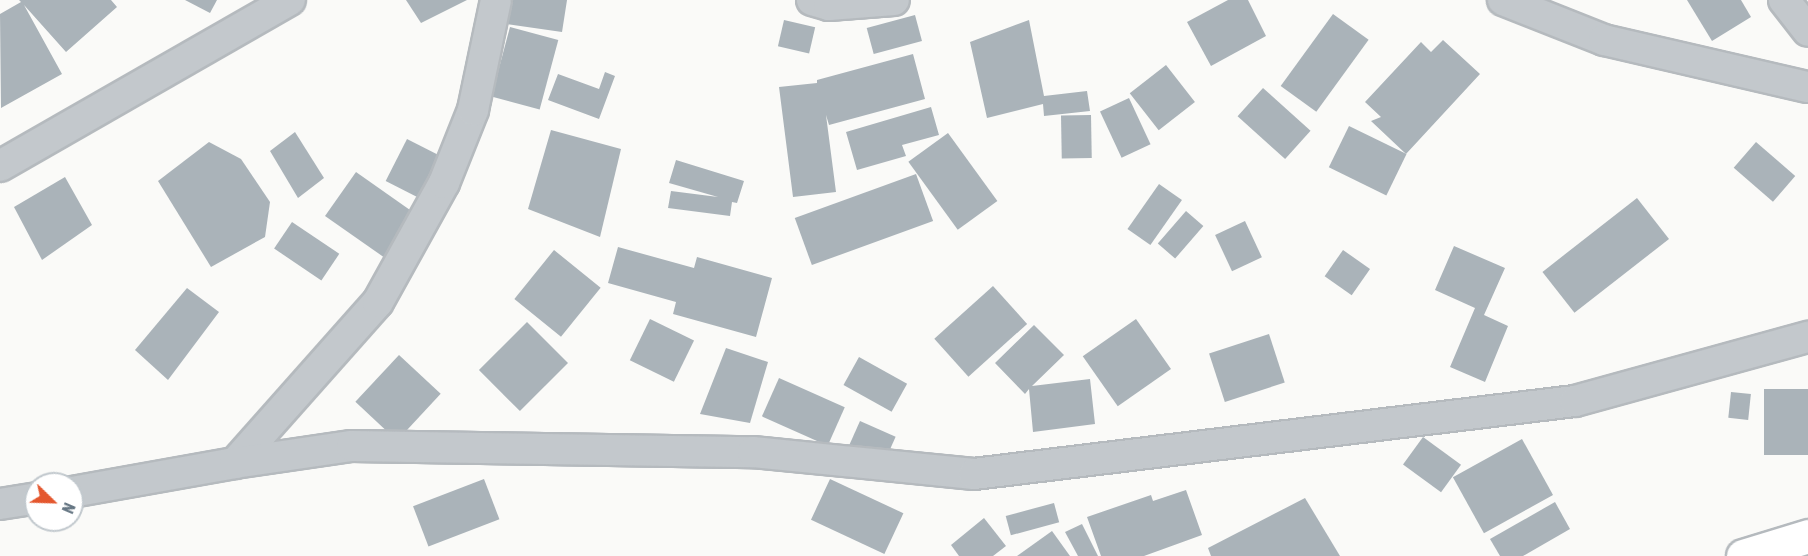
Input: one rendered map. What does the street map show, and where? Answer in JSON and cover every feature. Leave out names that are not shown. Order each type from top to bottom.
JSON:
[{"type":"main road","points":[[1743,556],[1808,536]]},
{"type":"street","points":[[0,166],[290,0]]},
{"type":"street","points":[[235,463],[378,302],[444,183],[473,110],[496,0]]},
{"type":"street","points":[[812,0],[829,5],[894,0]]},
{"type":"street","points":[[1503,0],[1604,40],[1808,87]]},
{"type":"street","points":[[1784,0],[1808,31]]},
{"type":"street","points":[[84,490],[235,463],[352,446],[753,452],[974,474],[1575,401],[1808,337]]},
{"type":"street","points":[[0,504],[24,500]]},
{"type":"building","points":[[19,0],[111,0],[117,7],[66,52],[24,5],[62,74],[1,108],[0,14],[21,2]]},
{"type":"building","points":[[185,0],[217,0],[210,13]]},
{"type":"building","points":[[406,0],[467,0],[421,23]]},
{"type":"building","points":[[510,0],[567,0],[562,32],[507,24]]},
{"type":"building","points":[[1228,0],[1248,0],[1266,36],[1211,66],[1187,22]]},
{"type":"building","points":[[1687,0],[1741,0],[1751,17],[1712,41]]},
{"type":"building","points":[[1333,14],[1369,40],[1316,112],[1281,86]]},
{"type":"building","points":[[915,15],[922,41],[874,54],[867,28]]},
{"type":"building","points":[[784,20],[815,27],[809,54],[778,46]]},
{"type":"building","points":[[1029,20],[1044,96],[1087,91],[1090,111],[1044,116],[1043,104],[987,118],[970,42]]},
{"type":"building","points":[[510,27],[558,40],[540,109],[491,97]]},
{"type":"building","points":[[1443,40],[1480,74],[1406,154],[1371,121],[1381,117],[1365,102],[1421,42],[1431,52]]},
{"type":"building","points":[[913,54],[925,99],[829,125],[826,115],[836,192],[793,197],[779,87],[817,83],[817,80]]},
{"type":"building","points":[[1166,65],[1195,102],[1159,130],[1130,93]]},
{"type":"building","points":[[605,72],[615,76],[599,119],[548,100],[558,74],[599,89]]},
{"type":"building","points":[[1263,88],[1311,131],[1285,159],[1238,116]]},
{"type":"building","points":[[1129,98],[1151,144],[1122,158],[1100,112]]},
{"type":"building","points":[[931,107],[939,135],[902,145],[906,156],[857,170],[846,132]]},
{"type":"building","points":[[1091,115],[1092,158],[1062,159],[1061,116]]},
{"type":"building","points":[[1349,126],[1407,154],[1386,195],[1329,167]]},
{"type":"building","points":[[551,130],[621,149],[600,237],[528,209]]},
{"type":"building","points":[[295,132],[324,178],[298,198],[270,151]]},
{"type":"building","points":[[948,133],[997,201],[958,230],[908,162]]},
{"type":"building","points":[[407,139],[440,156],[419,198],[386,181]]},
{"type":"building","points":[[209,142],[241,159],[270,202],[265,237],[211,267],[158,181]]},
{"type":"building","points":[[1756,142],[1795,176],[1773,202],[1734,168]]},
{"type":"building","points":[[676,160],[744,181],[737,203],[732,202],[730,216],[668,208],[671,191],[718,197],[669,183]]},
{"type":"building","points":[[356,172],[410,210],[406,227],[385,258],[325,216]]},
{"type":"building","points":[[916,174],[933,221],[812,265],[795,218]]},
{"type":"building","points":[[65,177],[92,225],[42,260],[14,207]]},
{"type":"building","points":[[1159,184],[1182,200],[1150,245],[1127,229]]},
{"type":"building","points":[[1637,198],[1669,239],[1574,313],[1542,272]]},
{"type":"building","points":[[1186,211],[1203,226],[1175,259],[1158,243]]},
{"type":"building","points":[[1245,221],[1262,257],[1232,271],[1215,235]]},
{"type":"building","points":[[292,222],[339,254],[321,280],[274,249]]},
{"type":"building","points":[[1454,246],[1505,268],[1484,315],[1508,326],[1485,382],[1450,367],[1475,308],[1435,290]]},
{"type":"building","points":[[618,247],[694,268],[697,257],[772,278],[756,337],[673,314],[676,302],[608,283]]},
{"type":"building","points":[[554,250],[601,288],[561,337],[514,299]]},
{"type":"building","points":[[1343,250],[1370,269],[1352,295],[1325,276]]},
{"type":"building","points":[[993,286],[1027,324],[968,377],[934,339]]},
{"type":"building","points":[[187,288],[219,312],[168,380],[135,350]]},
{"type":"building","points":[[650,319],[694,340],[674,382],[630,360]]},
{"type":"building","points":[[1136,319],[1171,369],[1118,406],[1083,356]]},
{"type":"building","points":[[527,322],[568,363],[520,411],[479,370]]},
{"type":"building","points":[[1034,325],[1064,355],[1032,386],[1090,379],[1095,424],[1033,432],[1029,389],[1025,394],[995,363]]},
{"type":"building","points":[[1269,334],[1285,383],[1225,402],[1209,353]]},
{"type":"building","points":[[726,348],[768,362],[750,423],[700,414]]},
{"type":"building","points":[[399,355],[441,394],[397,441],[355,402]]},
{"type":"building","points":[[859,357],[907,384],[892,412],[843,385]]},
{"type":"building","points":[[779,378],[845,407],[828,446],[762,416]]},
{"type":"building","points":[[1764,389],[1808,389],[1808,455],[1764,455]]},
{"type":"building","points":[[1731,392],[1751,394],[1748,420],[1728,418]]},
{"type":"building","points":[[860,421],[896,437],[885,461],[849,445]]},
{"type":"building","points":[[1423,437],[1461,465],[1441,492],[1403,465]]},
{"type":"building","points":[[1522,439],[1553,495],[1484,533],[1453,477]]},
{"type":"building","points":[[484,479],[499,519],[428,546],[413,506]]},
{"type":"building","points":[[830,479],[903,513],[884,554],[811,520]]},
{"type":"building","points":[[1186,490],[1202,535],[1144,556],[1101,556],[1087,517],[1151,495],[1153,501]]},
{"type":"building","points":[[1305,498],[1340,556],[1211,556],[1208,548]]},
{"type":"building","points":[[1555,502],[1570,529],[1523,556],[1500,556],[1490,539]]},
{"type":"building","points":[[1054,503],[1059,522],[1011,535],[1006,516]]},
{"type":"building","points":[[984,518],[1006,546],[993,556],[959,556],[951,545]]},
{"type":"building","points":[[1082,524],[1098,556],[1078,556],[1065,532]]},
{"type":"building","points":[[1052,531],[1070,556],[1017,556]]}]
